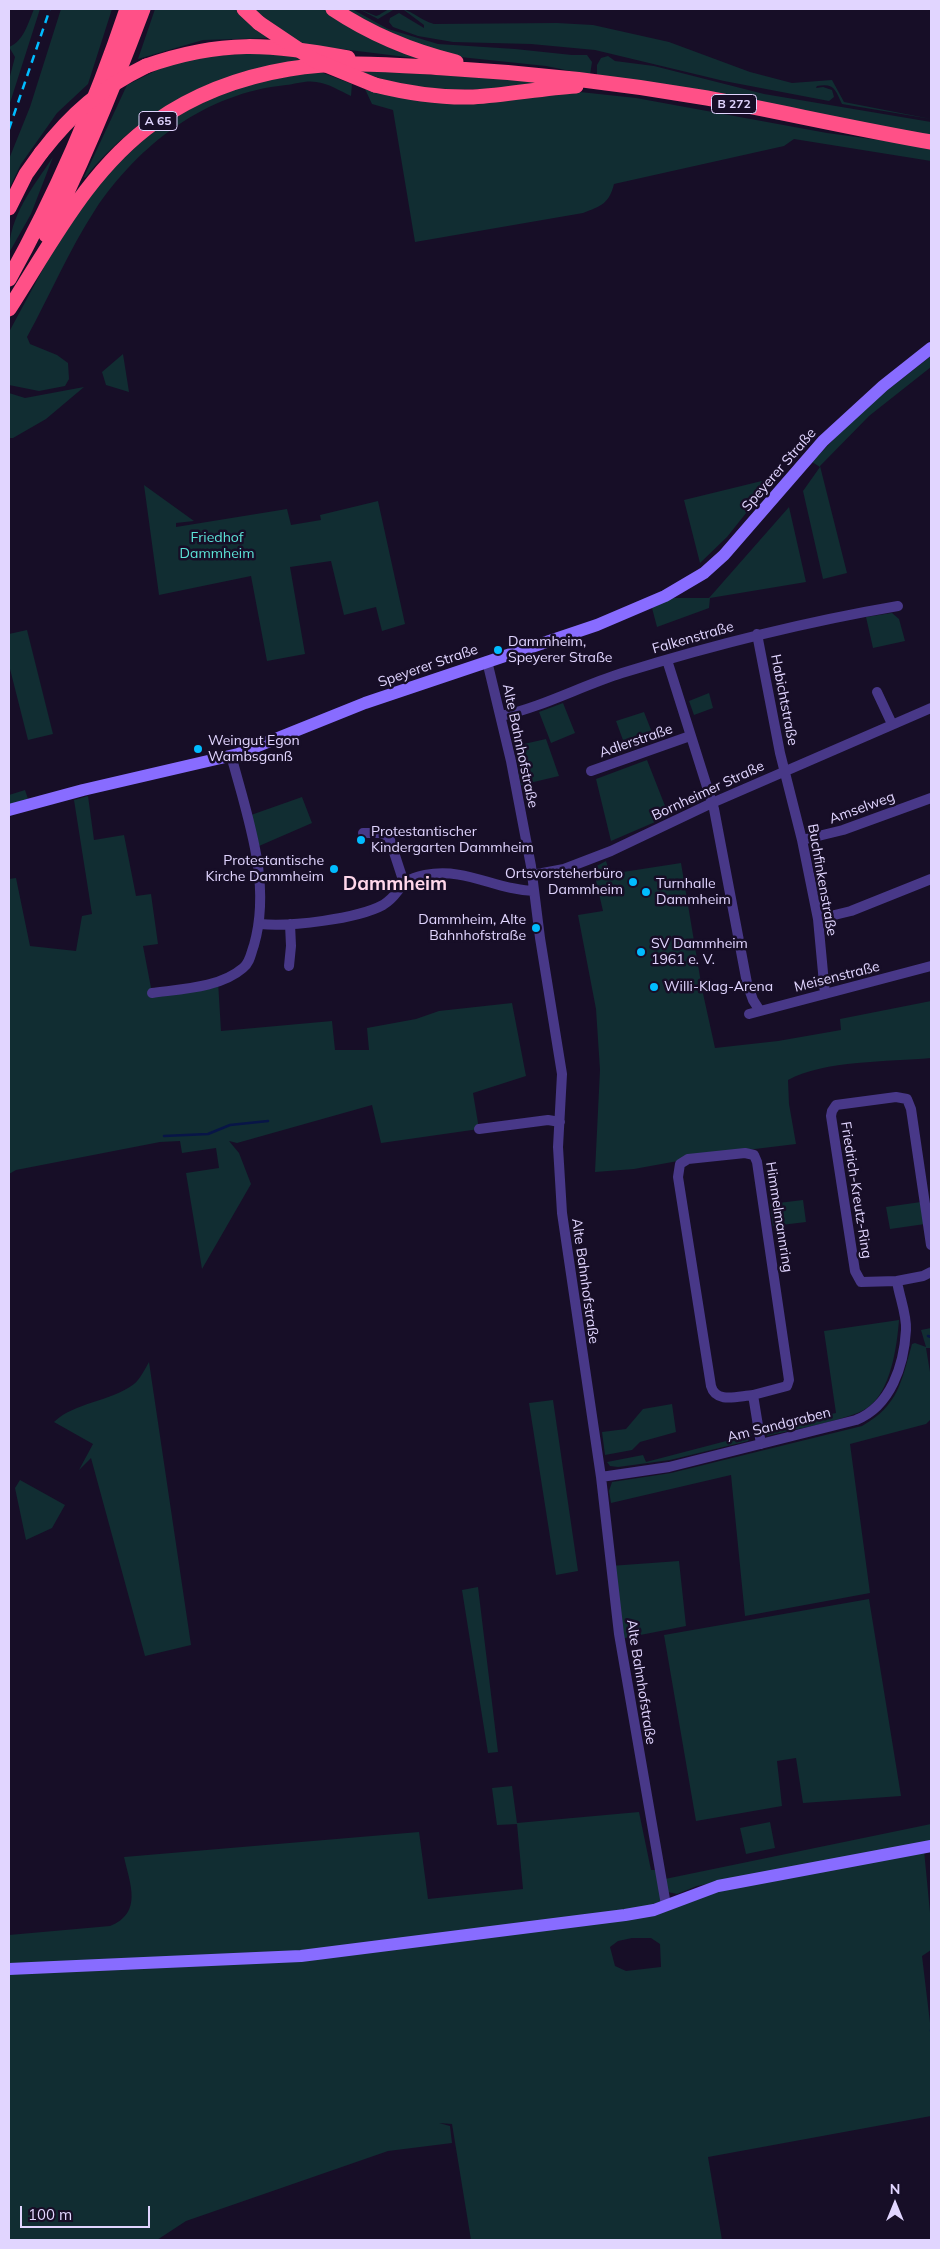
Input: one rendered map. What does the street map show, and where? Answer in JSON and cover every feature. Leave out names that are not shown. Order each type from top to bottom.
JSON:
[{"type":"highway","points":[[9,279],[57,182],[102,83],[127,9]]},
{"type":"highway","name":"A 65","points":[[9,308],[71,186],[110,98],[144,9]]},
{"type":"highway","points":[[244,9],[259,23],[314,60],[333,70],[375,85],[423,95],[473,97],[565,86],[620,85]]},
{"type":"highway","points":[[333,9],[388,41],[436,57],[497,71]]},
{"type":"highway","points":[[9,208],[26,174],[41,152],[72,115],[120,79],[146,66],[192,51],[227,46],[268,45],[389,65]]},
{"type":"highway","name":"A 65","points":[[9,308],[84,192],[104,167],[129,143],[173,111],[208,93],[260,74],[318,66],[389,65]]},
{"type":"highway","name":"B 272","points":[[389,65],[497,71],[620,85],[714,100],[931,142]]},
{"type":"street","name":"Speyerer Straße","points":[[9,810],[83,790],[231,756],[365,703],[597,625],[665,596],[704,573],[736,543],[823,441],[931,348]]},
{"type":"street","name":"Falkenstraße","points":[[500,716],[606,678],[757,634],[898,606]]},
{"type":"street","name":"Habichtstraße","points":[[757,634],[785,771]]},
{"type":"street","name":"Adlerstraße","points":[[667,660],[712,803],[747,983],[753,1000],[760,1011]]},
{"type":"street","name":"Alte Bahnhofstraße","points":[[488,661],[532,875],[562,1074],[558,1161],[562,1212],[601,1477],[619,1634],[666,1905]]},
{"type":"street","points":[[877,692],[892,724]]},
{"type":"street","name":"Bornheimer Straße","points":[[532,875],[576,866],[712,803],[931,708]]},
{"type":"street","name":"Adlerstraße","points":[[591,771],[690,736]]},
{"type":"street","points":[[152,993],[211,983],[232,976],[248,962],[260,924],[261,902],[256,858],[231,756]]},
{"type":"street","name":"Buchfinkenstraße","points":[[785,771],[802,840],[818,919],[824,994]]},
{"type":"street","name":"Amselweg","points":[[802,840],[843,830],[931,798]]},
{"type":"street","points":[[363,833],[382,833],[389,837],[404,883]]},
{"type":"street","points":[[260,924],[290,924],[371,910],[385,903],[404,883],[426,875],[453,873],[534,891]]},
{"type":"street","points":[[818,919],[851,911],[931,879]]},
{"type":"street","points":[[289,966],[291,946],[290,924]]},
{"type":"street","name":"Meisenstraße","points":[[749,1014],[931,966]]},
{"type":"street","name":"Friedrich-Kreutz-Ring","points":[[931,1245],[911,1109],[907,1099],[896,1097],[836,1105],[831,1116],[855,1272],[861,1282],[897,1280],[923,1276],[931,1272]]},
{"type":"street","points":[[479,1129],[548,1120],[560,1122]]},
{"type":"street","name":"Himmelmannring","points":[[745,1152],[754,1155],[758,1162],[789,1380],[787,1386],[753,1395],[722,1398],[716,1396],[712,1390],[678,1177],[680,1164],[688,1160],[745,1152]]},
{"type":"street","name":"Am Sandgraben","points":[[601,1477],[669,1467],[856,1420],[871,1413],[883,1400],[895,1379],[906,1328],[897,1280]]},
{"type":"street","points":[[753,1395],[761,1444]]},
{"type":"street","points":[[9,1969],[301,1956],[625,1915],[646,1912],[718,1886],[930,1846]]},
{"type":"green space","points":[[34,9],[40,9],[9,106],[9,80],[15,57],[9,47],[22,36]]},
{"type":"green space","points":[[61,9],[112,9],[88,84],[57,113],[21,164],[9,189],[9,159],[30,107]]},
{"type":"green space","points":[[155,9],[235,9],[270,38],[203,40],[138,59]]},
{"type":"green space","points":[[253,9],[329,9],[422,59],[301,44]]},
{"type":"green space","points":[[341,9],[352,9],[388,29],[438,44],[587,55],[592,62],[590,75],[546,66],[460,57],[429,51]]},
{"type":"green space","points":[[359,9],[376,16],[386,10],[402,9],[434,24],[557,23],[593,25],[669,42],[750,72],[792,83],[832,80],[844,102],[931,119],[842,104],[834,89],[823,85],[816,88],[823,87],[832,90],[834,97],[829,101],[724,81],[595,50],[531,44],[453,42],[418,36],[393,27],[389,22],[390,18],[399,13],[424,28],[424,25],[404,10],[393,10],[378,19]]},
{"type":"green space","points":[[284,51],[301,60],[239,74],[181,98],[154,114],[129,133],[84,177],[127,85],[165,66],[196,57]]},
{"type":"green space","points":[[608,56],[615,61],[654,66],[764,94],[931,122],[931,137],[597,76],[597,65],[601,58]]},
{"type":"green space","points":[[357,70],[536,81],[537,84],[446,89],[401,84]]},
{"type":"green space","points":[[318,71],[352,84],[351,96],[325,84],[309,81],[257,90],[229,99],[202,111],[177,126],[132,164],[95,210],[68,257],[27,337],[30,344],[57,355],[68,363],[69,379],[65,386],[39,391],[9,385],[9,332],[50,256],[96,184],[165,120],[232,87]]},
{"type":"green space","points":[[365,89],[417,100],[580,92],[636,98],[827,133],[931,147],[931,161],[794,139],[784,146],[614,184],[607,200],[583,213],[415,242],[393,110],[372,104]]},
{"type":"green space","points":[[53,157],[31,214],[9,253],[13,227],[23,202]]},
{"type":"green space","points":[[123,354],[129,392],[106,385],[102,372]]},
{"type":"green space","points":[[931,356],[931,367],[869,416],[820,466],[847,573],[823,579],[803,491],[820,467],[812,462],[860,412]]},
{"type":"green space","points":[[84,387],[46,419],[13,438],[9,438],[9,393],[25,398]]},
{"type":"green space","points":[[774,478],[727,537],[700,563],[684,500]]},
{"type":"green space","name":"Friedhof Dammheim","points":[[144,485],[194,521],[176,523],[176,527],[287,509],[291,525],[321,520],[320,515],[378,501],[405,624],[382,631],[376,607],[344,615],[331,561],[290,567],[305,654],[267,661],[251,576],[159,595]]},
{"type":"green space","points":[[789,507],[806,582],[710,598],[709,608],[657,627],[652,608],[671,598],[709,598]]},
{"type":"green space","points":[[892,613],[899,619],[905,641],[873,648],[866,617]]},
{"type":"green space","points":[[27,630],[53,734],[28,740],[9,665],[9,634]]},
{"type":"green space","points":[[709,693],[713,708],[694,715],[689,701]]},
{"type":"green space","points":[[563,703],[575,733],[551,743],[539,712]]},
{"type":"green space","points":[[644,712],[655,740],[627,751],[616,721]]},
{"type":"green space","points":[[546,739],[559,776],[521,785],[515,746]]},
{"type":"green space","points":[[647,760],[669,816],[611,841],[596,779]]},
{"type":"green space","points":[[25,790],[28,799],[9,805],[9,795]]},
{"type":"green space","points":[[88,796],[94,840],[124,835],[136,896],[151,894],[158,944],[143,946],[152,993],[218,981],[221,1031],[332,1021],[335,1050],[369,1050],[367,1028],[416,1019],[439,1011],[512,1003],[526,1076],[473,1093],[479,1129],[381,1143],[372,1105],[237,1143],[229,1141],[239,1153],[251,1184],[202,1269],[186,1173],[219,1168],[216,1148],[182,1153],[180,1141],[160,1142],[16,1170],[9,1174],[9,879],[16,878],[30,946],[76,951],[82,916],[92,914],[74,800]]},
{"type":"green space","points":[[302,797],[312,823],[259,846],[251,815]]},
{"type":"green space","points":[[606,861],[610,874],[681,863],[702,989],[715,1048],[778,1041],[841,1030],[840,1019],[931,1001],[931,1058],[838,1065],[803,1073],[788,1080],[789,1104],[796,1144],[722,1153],[634,1169],[595,1172],[600,1070],[596,1009],[578,915],[603,911],[593,868]]},
{"type":"green space","points":[[803,1200],[806,1222],[773,1226],[770,1204]]},
{"type":"green space","points":[[921,1202],[925,1224],[890,1229],[886,1207]]},
{"type":"green space","points":[[899,1320],[897,1342],[891,1368],[882,1391],[875,1401],[867,1408],[847,1417],[767,1436],[765,1428],[836,1413],[824,1331]]},
{"type":"green space","points":[[931,1328],[931,1348],[926,1348],[931,1378],[931,1419],[926,1424],[850,1444],[870,1593],[745,1616],[731,1475],[611,1503],[609,1491],[612,1482],[671,1473],[862,1426],[884,1410],[891,1401],[901,1381],[912,1344],[915,1343],[926,1347],[921,1330]]},
{"type":"green space","points":[[149,1362],[191,1645],[145,1656],[91,1458],[79,1470],[93,1444],[54,1422],[72,1410],[125,1390],[136,1382]]},
{"type":"green space","points":[[553,1400],[578,1571],[556,1575],[529,1403]]},
{"type":"green space","points":[[672,1404],[676,1432],[640,1442],[632,1450],[605,1455],[602,1432],[626,1429],[643,1409]]},
{"type":"green space","points":[[753,1434],[748,1441],[670,1460],[618,1467],[610,1466],[607,1462],[643,1455],[646,1462]]},
{"type":"green space","points":[[20,1480],[65,1505],[52,1528],[26,1540],[15,1488]]},
{"type":"green space","points":[[679,1561],[686,1626],[620,1639],[610,1566]]},
{"type":"green space","points":[[478,1587],[498,1752],[488,1753],[462,1590]]},
{"type":"green space","points":[[869,1599],[901,1796],[803,1803],[796,1758],[777,1761],[782,1806],[696,1821],[664,1635]]},
{"type":"green space","points":[[512,1786],[517,1823],[639,1812],[651,1870],[658,1870],[666,1905],[694,1893],[924,1850],[931,1923],[931,1950],[922,1956],[931,2031],[931,2116],[708,2157],[722,2240],[471,2240],[452,2124],[439,2123],[450,2126],[452,2143],[388,2151],[186,2221],[157,2240],[9,2240],[9,1935],[110,1926],[120,1920],[127,1914],[131,1906],[132,1897],[124,1857],[419,1832],[428,1899],[523,1889],[517,1824],[497,1825],[492,1788]],"holes":[[[632,1938],[651,1938],[660,1944],[661,1967],[626,1971],[615,1966],[610,1947],[618,1941]]]},
{"type":"green space","points":[[770,1822],[775,1848],[746,1854],[740,1828]]},
{"type":"green space","points":[[931,1824],[931,1844],[921,1843],[697,1886],[677,1894],[668,1892],[665,1879]]},
{"type":"waterway","points":[[164,1136],[208,1134],[230,1125],[268,1121]]},
{"type":"railway","points":[[9,129],[50,9]]},
{"type":"place","name":"Dammheim, Speyerer Straße","points":[[498,650]]},
{"type":"place","name":"Weingut Egon Wambsganß","points":[[198,749]]},
{"type":"place","name":"Protestantischer Kindergarten Dammheim","points":[[361,840]]},
{"type":"place","name":"Protestantische Kirche Dammheim","points":[[334,869]]},
{"type":"place","name":"Ortsvorsteherbüro Dammheim","points":[[633,882]]},
{"type":"place","name":"Turnhalle Dammheim","points":[[646,892]]},
{"type":"place","name":"Dammheim, Alte Bahnhofstraße","points":[[536,928]]},
{"type":"place","name":"SV Dammheim 1961 e. V.","points":[[641,952]]},
{"type":"place","name":"Willi-Klag-Arena","points":[[654,987]]},
{"type":"district","name":"Dammheim","points":[[395,884]]}]
